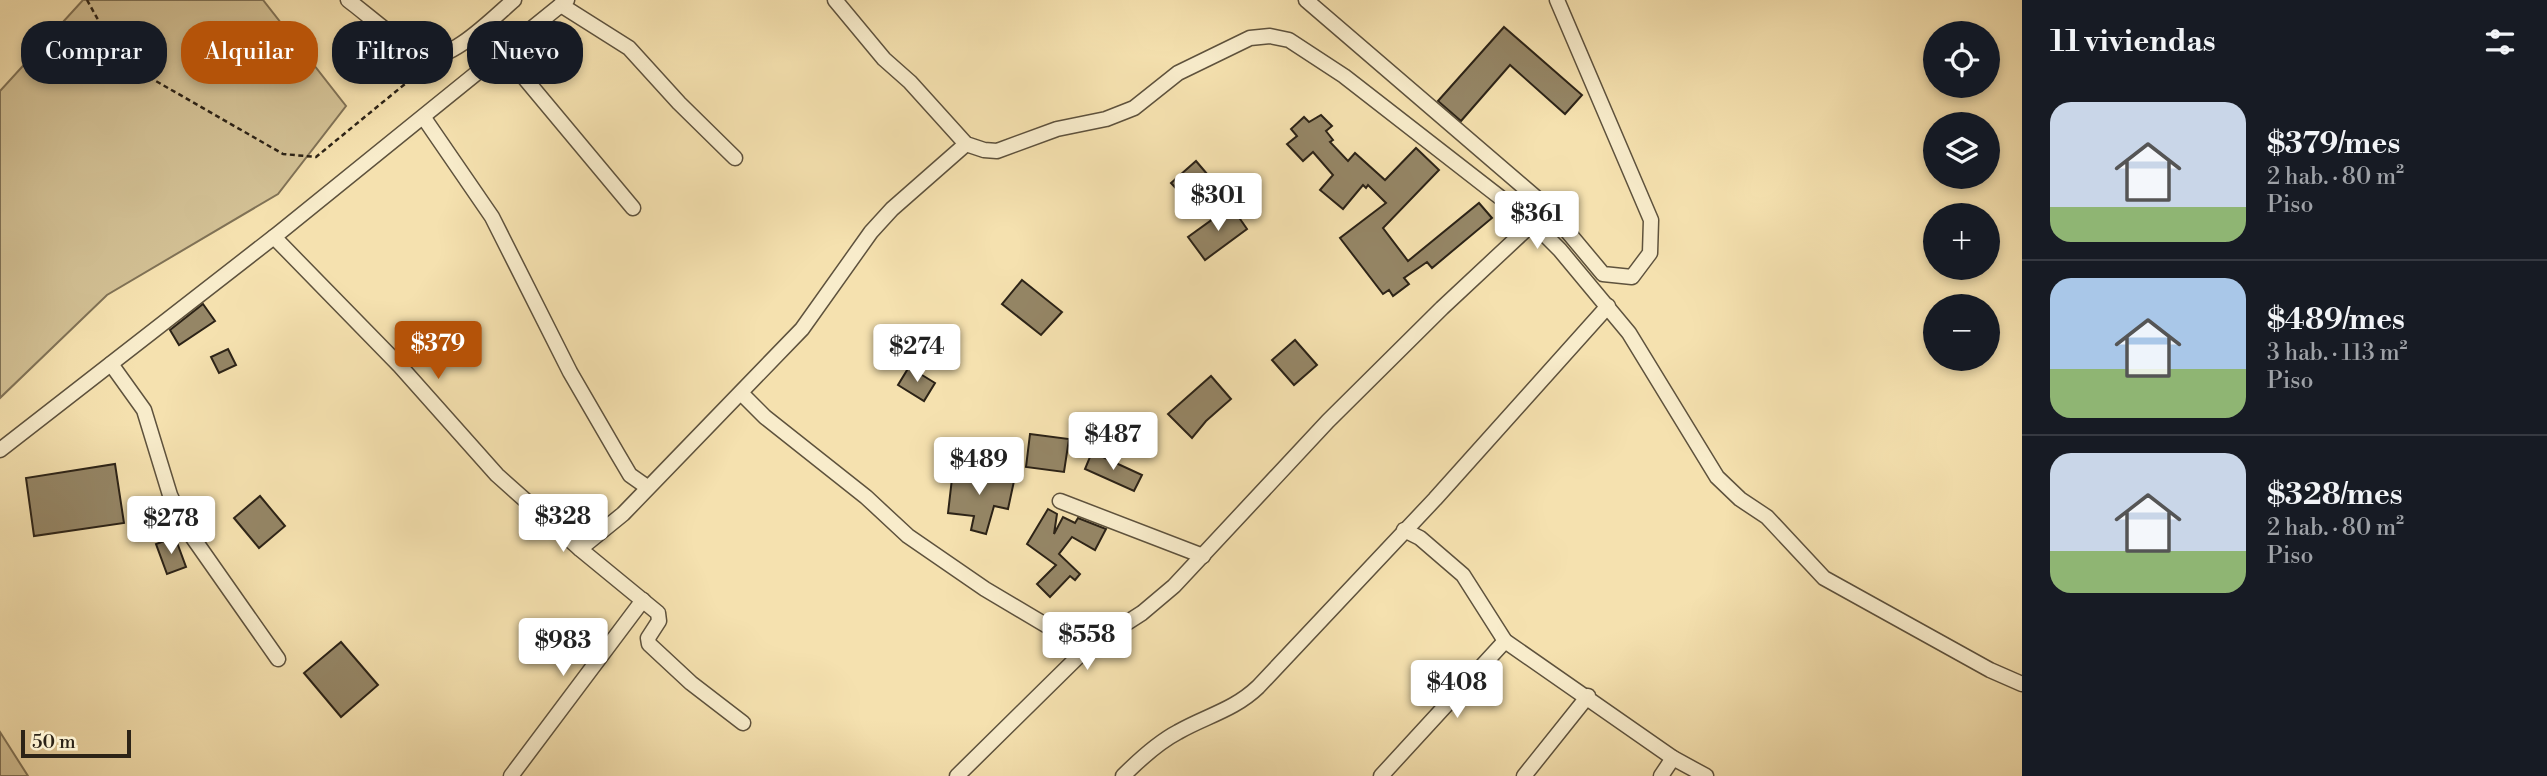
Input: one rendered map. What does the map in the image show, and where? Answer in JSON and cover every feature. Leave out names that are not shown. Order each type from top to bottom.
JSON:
[{"type":"street","points":[[348,0],[376,21]]},
{"type":"street","points":[[453,50],[514,0]]},
{"type":"street","points":[[835,0],[884,59],[910,82],[966,144],[997,151],[1057,129],[1106,119],[1134,108],[1178,73],[1250,38],[1270,36],[1289,40],[1344,76],[1533,223],[1608,306],[1629,334],[1717,477],[1767,517],[1824,578],[1990,670],[2022,684]]},
{"type":"street","points":[[1306,0],[1547,207],[1603,274],[1632,277],[1650,253],[1651,220],[1557,0]]},
{"type":"street","points":[[541,21],[564,2],[629,48],[679,103],[735,158]]},
{"type":"street","points":[[0,450],[467,82]]},
{"type":"street","points":[[530,84],[633,208]]},
{"type":"street","points":[[424,118],[492,218],[570,372],[630,475],[648,487]]},
{"type":"street","points":[[580,549],[623,513],[741,393],[820,307],[871,232],[892,209],[966,144]]},
{"type":"street","points":[[957,776],[1086,649],[1142,612],[1203,556],[1328,421],[1441,308],[1533,223]]},
{"type":"street","points":[[274,237],[400,366],[497,475],[660,616],[648,638],[649,644],[691,683],[743,723]]},
{"type":"street","points":[[1123,776],[1177,732],[1225,712],[1249,696],[1608,306]]},
{"type":"street","points":[[111,364],[144,410],[170,495],[184,525],[278,659]]},
{"type":"street","points":[[741,393],[765,418],[866,497],[908,536],[985,590],[1086,649]]},
{"type":"street","points":[[1060,501],[1203,556]]},
{"type":"street","points":[[1404,530],[1420,538],[1463,575],[1506,641],[1673,758],[1706,776]]},
{"type":"street","points":[[511,776],[643,600]]},
{"type":"street","points":[[1381,776],[1506,641]]},
{"type":"street","points":[[1524,776],[1588,696]]},
{"type":"street","points":[[1661,776],[1673,758]]},
{"type":"path","points":[[87,0],[121,61],[283,154],[316,157],[405,84]]},
{"type":"shaded area","points":[[83,0],[263,0],[279,21],[181,21],[181,84],[318,84],[318,70],[346,106],[278,194],[107,295],[0,398],[0,91],[21,68],[21,84],[167,84],[167,21],[64,21]]},
{"type":"shaded area","points":[[0,732],[28,776],[0,776]]},
{"type":"building","points":[[1504,27],[1582,95],[1565,114],[1510,65],[1461,121],[1438,101]]},
{"type":"building","points":[[1321,115],[1332,126],[1326,131],[1333,140],[1330,142],[1348,161],[1355,153],[1385,180],[1416,148],[1439,170],[1383,228],[1408,261],[1479,203],[1492,218],[1432,268],[1427,262],[1404,278],[1409,284],[1393,296],[1389,290],[1383,294],[1340,238],[1386,203],[1368,185],[1366,188],[1363,185],[1343,209],[1320,190],[1333,175],[1313,152],[1303,161],[1287,144],[1297,136],[1291,129],[1304,117],[1309,122]]},
{"type":"building","points":[[1196,161],[1213,181],[1199,193],[1195,189],[1185,198],[1171,183]]},
{"type":"building","points":[[1231,206],[1247,229],[1205,260],[1188,237]]},
{"type":"building","points":[[1022,280],[1062,312],[1041,335],[1002,304]]},
{"type":"building","points":[[203,304],[215,321],[179,345],[170,330]]},
{"type":"building","points":[[1295,340],[1317,365],[1294,385],[1272,360]]},
{"type":"building","points":[[228,349],[236,365],[219,373],[211,357]]},
{"type":"building","points":[[909,367],[935,383],[924,401],[898,385]]},
{"type":"building","points":[[1211,376],[1231,399],[1206,421],[1192,438],[1168,414]]},
{"type":"building","points":[[1030,434],[1069,439],[1064,472],[1026,467]]},
{"type":"building","points":[[1092,452],[1142,475],[1134,491],[1085,469]]},
{"type":"building","points":[[115,464],[124,523],[34,536],[26,478]]},
{"type":"building","points":[[953,470],[1014,481],[1008,509],[994,506],[986,534],[971,530],[974,516],[948,513]]},
{"type":"building","points":[[260,496],[285,526],[259,548],[234,518]]},
{"type":"building","points":[[1048,509],[1057,514],[1054,534],[1063,517],[1075,523],[1078,518],[1106,529],[1095,550],[1072,537],[1059,554],[1080,574],[1075,580],[1070,576],[1050,597],[1037,584],[1056,565],[1027,544]]},
{"type":"building","points":[[175,537],[186,567],[167,574],[156,544]]},
{"type":"building","points":[[341,642],[378,685],[341,717],[304,673]]}]
